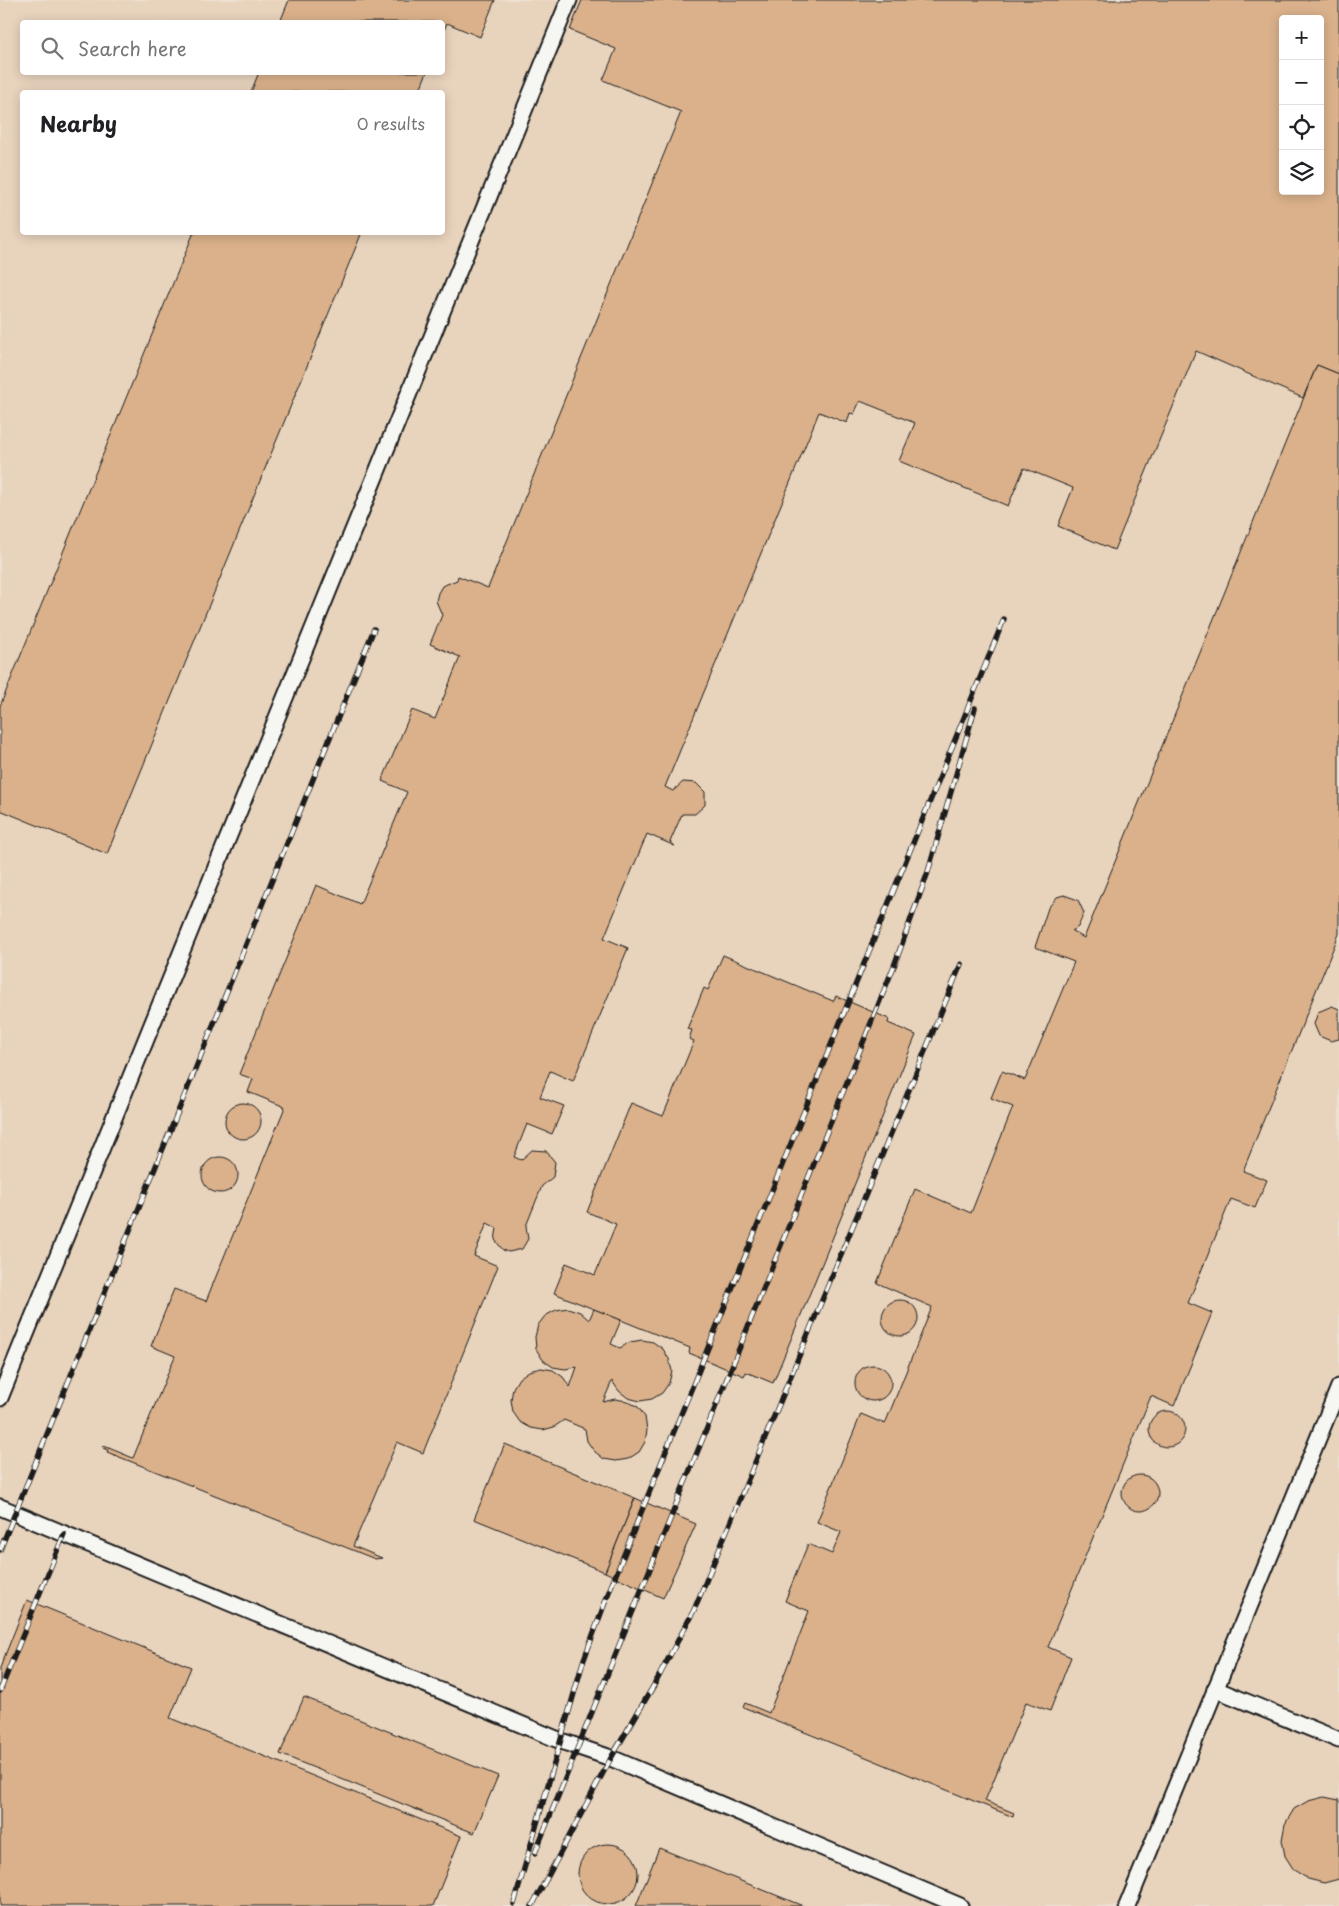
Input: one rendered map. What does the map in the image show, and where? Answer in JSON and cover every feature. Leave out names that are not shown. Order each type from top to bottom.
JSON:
[{"type":"lane","points":[[0,1398],[569,0]]},
{"type":"lane","points":[[1127,1906],[1339,1387]]},
{"type":"lane","points":[[0,1507],[561,1741],[611,1758],[960,1906]]},
{"type":"lane","points":[[1215,1689],[1339,1740]]},
{"type":"shaded area","points":[[0,0],[1339,0],[1339,1906],[0,1906]]},
{"type":"building","points":[[289,0],[495,0],[480,37],[447,23],[445,28],[445,20],[281,20]]},
{"type":"building","points":[[582,0],[1339,0],[1339,374],[1317,365],[1303,398],[1196,351],[1114,550],[1058,526],[1073,488],[1024,468],[1008,506],[899,461],[915,423],[860,401],[854,414],[850,413],[847,423],[819,412],[665,787],[673,791],[683,782],[696,783],[705,792],[705,805],[695,814],[682,814],[670,842],[675,846],[647,834],[604,938],[628,948],[573,1081],[550,1071],[540,1097],[564,1106],[552,1134],[527,1124],[514,1157],[521,1160],[532,1150],[546,1151],[555,1162],[553,1177],[542,1186],[526,1226],[528,1239],[522,1249],[509,1252],[503,1250],[495,1240],[497,1228],[487,1223],[474,1256],[498,1266],[423,1453],[397,1442],[353,1546],[382,1558],[375,1559],[107,1452],[108,1450],[103,1448],[104,1446],[133,1458],[175,1356],[151,1346],[174,1289],[206,1301],[285,1107],[248,1092],[253,1079],[239,1074],[316,885],[360,904],[407,792],[382,781],[412,710],[435,719],[460,657],[430,644],[442,615],[436,601],[438,593],[442,586],[457,580],[458,576],[488,588],[681,112],[603,80],[616,49],[570,30]]},
{"type":"building","points":[[258,75],[426,75],[420,90],[252,90]]},
{"type":"building","points":[[193,235],[361,235],[107,854],[0,810],[0,706]]},
{"type":"building","points":[[1317,365],[1339,374],[1339,934],[1243,1171],[1267,1180],[1255,1208],[1231,1199],[1188,1303],[1212,1313],[1174,1406],[1151,1396],[1048,1647],[1071,1657],[1050,1711],[1026,1702],[985,1801],[1014,1813],[1013,1817],[743,1707],[745,1703],[769,1713],[809,1611],[785,1601],[808,1544],[832,1554],[841,1532],[817,1522],[861,1414],[885,1424],[932,1307],[877,1283],[915,1189],[971,1213],[1013,1107],[991,1098],[1002,1071],[1025,1080],[1074,962],[1035,947],[1048,908],[1057,897],[1064,895],[1078,900],[1084,913],[1078,927],[1072,931],[1084,938]]},
{"type":"building","points":[[723,955],[833,1001],[836,996],[889,1019],[888,1023],[916,1035],[773,1383],[746,1372],[744,1376],[689,1353],[690,1348],[554,1293],[566,1263],[595,1275],[616,1224],[587,1212],[631,1103],[663,1116],[694,1041],[689,1039],[692,1030],[687,1029],[704,988],[708,990]]},
{"type":"building","points":[[1332,1006],[1339,1009],[1339,1039],[1331,1041],[1319,1036],[1314,1024],[1318,1012]]},
{"type":"building","points":[[243,1103],[256,1108],[261,1121],[256,1134],[243,1139],[230,1134],[225,1121],[230,1108]]},
{"type":"building","points":[[220,1157],[233,1162],[238,1175],[233,1188],[220,1193],[207,1188],[202,1175],[207,1162]]},
{"type":"building","points":[[900,1300],[907,1301],[913,1305],[917,1311],[917,1325],[913,1331],[907,1335],[900,1336],[893,1335],[887,1331],[883,1325],[882,1318],[883,1311],[887,1305],[893,1301]]},
{"type":"building","points":[[568,1308],[580,1312],[589,1320],[594,1309],[621,1320],[611,1344],[620,1348],[630,1342],[642,1340],[653,1342],[663,1349],[669,1359],[672,1371],[669,1383],[662,1393],[652,1399],[640,1401],[628,1398],[619,1391],[612,1381],[603,1402],[615,1399],[627,1401],[638,1407],[645,1417],[647,1430],[645,1442],[639,1452],[628,1459],[616,1461],[604,1459],[594,1451],[587,1441],[585,1429],[564,1420],[554,1427],[543,1430],[531,1428],[520,1422],[513,1412],[511,1400],[513,1388],[519,1378],[529,1371],[541,1368],[553,1370],[563,1377],[570,1387],[577,1367],[565,1369],[553,1367],[543,1360],[536,1349],[535,1337],[538,1325],[545,1316],[556,1310]]},
{"type":"building","points":[[873,1365],[880,1366],[886,1370],[890,1376],[890,1390],[886,1396],[880,1400],[873,1401],[866,1400],[860,1396],[856,1390],[855,1383],[856,1376],[860,1370],[866,1366]]},
{"type":"building","points":[[1167,1411],[1180,1416],[1185,1429],[1180,1442],[1167,1447],[1154,1442],[1149,1429],[1154,1416]]},
{"type":"building","points":[[505,1444],[635,1498],[605,1572],[474,1519]]},
{"type":"building","points":[[1140,1475],[1147,1476],[1153,1480],[1157,1486],[1157,1500],[1153,1506],[1147,1510],[1140,1511],[1133,1510],[1127,1506],[1123,1500],[1122,1493],[1123,1486],[1127,1480],[1133,1476]]},
{"type":"building","points":[[635,1498],[696,1524],[663,1598],[605,1572]]},
{"type":"building","points":[[27,1600],[191,1667],[170,1718],[461,1836],[433,1906],[0,1906],[0,1668]]},
{"type":"building","points":[[304,1697],[498,1776],[474,1833],[280,1754]]},
{"type":"building","points":[[1324,1797],[1339,1800],[1339,1879],[1324,1883],[1308,1879],[1294,1870],[1285,1856],[1282,1840],[1285,1824],[1294,1809],[1308,1801]]},
{"type":"building","points":[[602,1844],[614,1844],[625,1849],[633,1857],[638,1868],[636,1886],[625,1899],[614,1904],[602,1904],[591,1899],[583,1891],[578,1880],[578,1868],[583,1857],[591,1849]]},
{"type":"building","points":[[659,1848],[803,1906],[636,1906]]},
{"type":"railway","points":[[514,1904],[583,1662],[610,1589],[1004,619]]},
{"type":"railway","points":[[0,1550],[374,629]]},
{"type":"railway","points":[[535,1853],[894,966],[928,872],[975,708]]},
{"type":"railway","points":[[532,1906],[611,1758],[657,1680],[694,1610],[961,964]]},
{"type":"railway","points":[[0,1691],[64,1534]]}]
